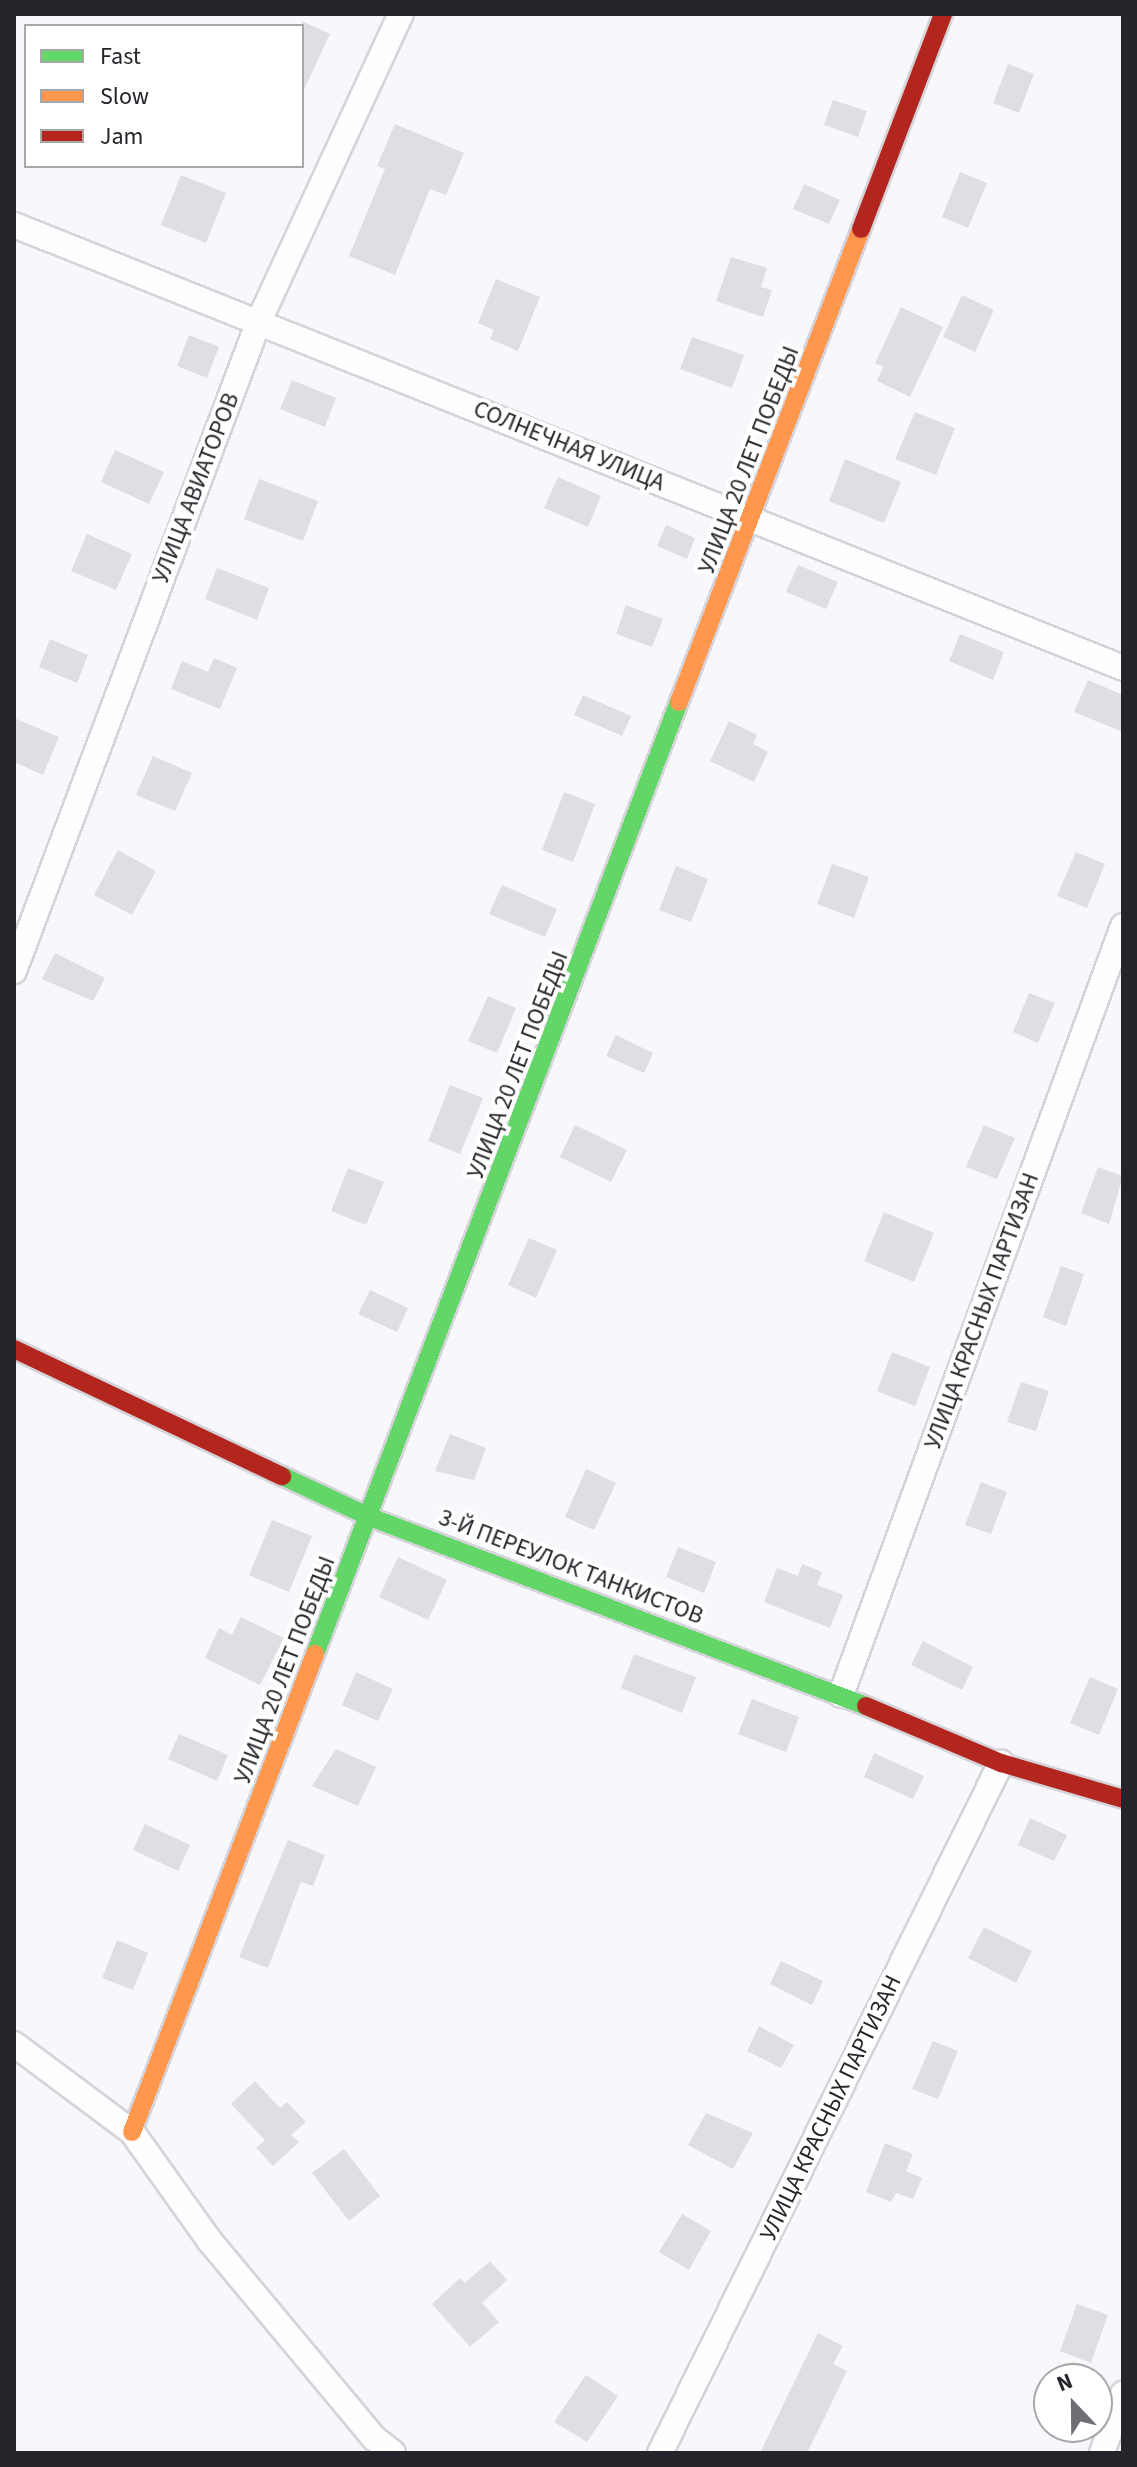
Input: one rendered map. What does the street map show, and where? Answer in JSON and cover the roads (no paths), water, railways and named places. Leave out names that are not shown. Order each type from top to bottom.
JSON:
[{"type":"street","name":"УЛИЦА АВИАТОРОВ","points":[[14,971],[259,321],[401,14]]},
{"type":"street","name":"УЛИЦА 20 ЛЕТ ПОБЕДЫ","points":[[132,2132],[752,521],[943,14]]},
{"type":"street","name":"СОЛНЕЧНАЯ УЛИЦА","points":[[14,225],[1123,668]]},
{"type":"street","name":"УЛИЦА КРАСНЫХ ПАРТИЗАН","points":[[841,1695],[1123,926]]},
{"type":"street","name":"3-Й ПЕРЕУЛОК ТАНКИСТОВ","points":[[14,1349],[370,1517],[841,1695],[1001,1763],[1123,1799]]},
{"type":"street","name":"УЛИЦА КРАСНЫХ ПАРТИЗАН","points":[[660,2453],[1001,1763]]},
{"type":"street","points":[[14,2044],[132,2132],[209,2240],[374,2438],[393,2453]]},
{"type":"street","points":[[1102,2453],[1123,2394]]}]
